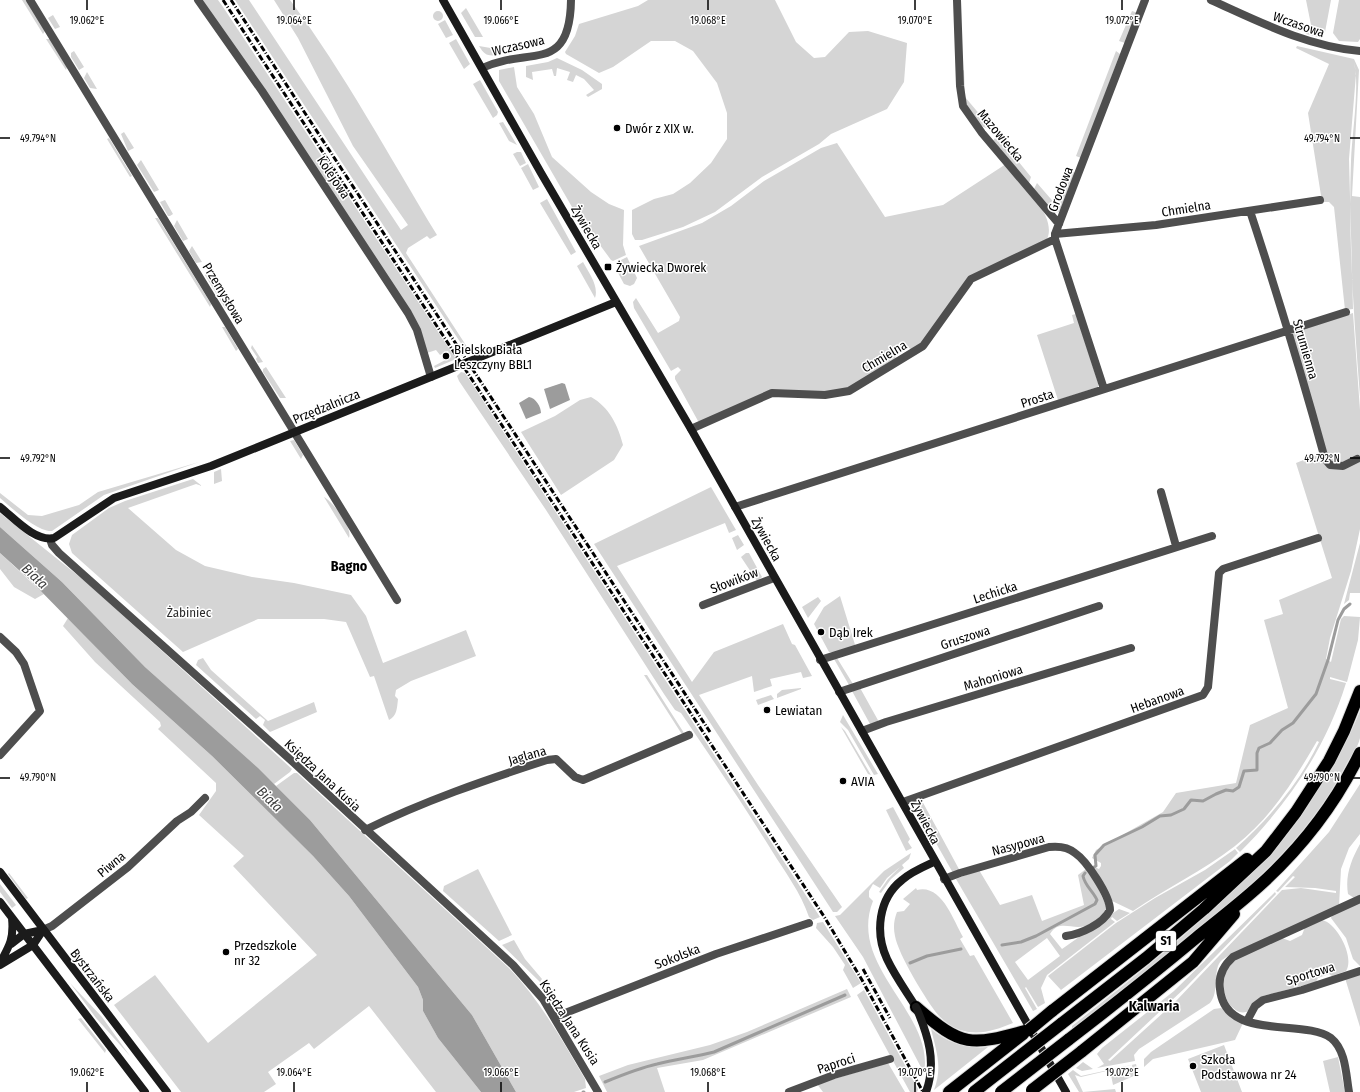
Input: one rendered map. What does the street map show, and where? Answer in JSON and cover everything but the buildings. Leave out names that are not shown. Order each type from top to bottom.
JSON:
[{"type":"highway","name":"S1","points":[[974,1092],[1146,958],[1204,909],[1266,851],[1314,786],[1344,731],[1360,692]]},
{"type":"highway","name":"S1","points":[[1001,1092],[1143,982],[1259,886],[1304,840],[1342,786],[1360,754]]},
{"type":"highway","points":[[949,1092],[1252,856],[1266,851]]},
{"type":"highway","points":[[1031,1091],[1193,962],[1259,886]]},
{"type":"highway","points":[[916,1007],[949,1034],[973,1042],[993,1040],[1029,1030]]},
{"type":"main road","name":"Żywiecka","points":[[443,0],[616,302],[691,429],[820,660],[903,802],[944,880],[1066,1092]]},
{"type":"main road","name":"Przędzalnicza","points":[[50,539],[64,533],[94,510],[114,498],[206,468],[616,302]]},
{"type":"main road","points":[[0,507],[37,536],[50,539]]},
{"type":"main road","points":[[926,1092],[932,1071],[930,1050],[916,1007],[893,970],[881,939],[880,921],[888,898],[901,881],[934,862]]},
{"type":"main road","name":"Bystrzańska","points":[[0,872],[167,1092]]},
{"type":"main road","points":[[0,902],[145,1092]]},
{"type":"main road","points":[[0,964],[11,944],[13,932],[12,917]]},
{"type":"main road","points":[[11,944],[24,934],[43,930]]},
{"type":"main road","name":"Piwna","points":[[33,945],[43,930]]},
{"type":"main road","points":[[0,964],[33,945]]},
{"type":"street","name":"Przemysłowa","points":[[30,0],[397,600]]},
{"type":"street","name":"Kolejowa","points":[[198,0],[262,91],[408,312],[417,330],[432,377]]},
{"type":"street","name":"Wczasowa","points":[[482,68],[502,61],[538,56],[555,49],[569,30],[571,0]]},
{"type":"street","name":"Mazowiecka","points":[[957,0],[960,92],[963,106],[982,133],[1059,224]]},
{"type":"street","name":"Grodowa","points":[[1055,237],[1059,224],[1068,206],[1104,104],[1146,0]]},
{"type":"street","name":"Wczasowa","points":[[1211,0],[1280,32],[1319,44],[1356,51]]},
{"type":"street","name":"Chmielna","points":[[691,429],[772,393],[825,395],[849,391],[923,346],[971,279],[1055,237],[1156,225],[1320,200]]},
{"type":"street","name":"Strumienna","points":[[1250,211],[1279,299],[1286,331],[1327,462],[1338,467],[1357,458]]},
{"type":"street","points":[[1055,237],[1104,389]]},
{"type":"street","name":"Prosta","points":[[735,507],[1346,312]]},
{"type":"street","points":[[1161,492],[1176,546]]},
{"type":"street","name":"Lechicka","points":[[820,660],[1176,546],[1212,536]]},
{"type":"street","name":"Hebanowa","points":[[903,802],[1203,695],[1208,687],[1219,572],[1223,569],[1318,538]]},
{"type":"street","name":"Księdza Jana Kusia","points":[[50,539],[52,545],[59,553],[293,762],[531,983],[554,1017],[598,1092]]},
{"type":"street","name":"Słowików","points":[[703,605],[774,578]]},
{"type":"street","name":"Gruszowa","points":[[839,692],[851,686],[1099,606]]},
{"type":"street","points":[[0,637],[16,652],[24,664],[40,711],[0,755]]},
{"type":"street","name":"Mahoniowa","points":[[862,731],[886,722],[1131,648]]},
{"type":"street","name":"Jaglana","points":[[365,830],[415,806],[445,794],[547,760],[552,759],[559,761],[575,777],[583,780],[689,735]]},
{"type":"street","name":"Piwna","points":[[43,930],[52,926],[128,867],[177,821],[191,812],[205,798]]},
{"type":"street","name":"Nasypowa","points":[[944,880],[960,873],[1049,847],[1056,846],[1071,850],[1077,854],[1096,878],[1108,901],[1110,910],[1104,917],[1086,930],[1066,936]]},
{"type":"street","points":[[1349,1092],[1342,1055],[1332,1039],[1318,1032],[1274,1028],[1247,1021],[1236,1016],[1222,1001],[1219,978],[1229,961],[1238,954],[1360,899]]},
{"type":"street","name":"Sokolska","points":[[554,1017],[716,954],[809,923]]},
{"type":"street","name":"Sportowa","points":[[1247,1021],[1259,1002],[1268,998],[1302,990],[1360,971]]},
{"type":"street","name":"Paproci","points":[[789,1092],[834,1075],[890,1059]]},
{"type":"green space","points":[[22,0],[26,0],[45,31],[43,34]]},
{"type":"green space","points":[[202,0],[218,0],[223,7],[456,359],[435,368],[434,366],[451,357],[448,351],[440,355],[436,350],[427,353],[420,329]]},
{"type":"green space","points":[[235,0],[249,0],[401,230],[408,225],[353,146],[298,38],[274,0],[290,0],[310,28],[348,86],[437,235],[430,239],[427,236],[408,248],[406,253],[471,353],[468,354]]},
{"type":"green space","points":[[648,0],[775,0],[796,42],[814,58],[825,57],[849,32],[868,31],[907,43],[904,82],[887,109],[831,134],[819,144],[762,177],[715,212],[683,227],[642,240],[635,240],[632,234],[632,210],[654,199],[673,194],[690,183],[711,163],[727,139],[727,113],[717,83],[693,51],[675,41],[651,41],[613,67],[599,73],[566,54],[565,52],[575,36],[579,24],[638,6]]},
{"type":"green space","points":[[1306,0],[1331,0],[1325,32],[1323,31],[1318,37],[1306,34],[1306,29],[1312,30]]},
{"type":"green space","points":[[1339,0],[1360,0],[1360,39],[1358,42],[1339,41],[1333,33]]},
{"type":"green space","points":[[466,8],[483,37],[475,37],[461,13]]},
{"type":"green space","points":[[436,11],[440,11],[443,16],[440,21],[436,21],[433,18],[433,14]]},
{"type":"green space","points":[[1132,11],[1138,13],[1125,43],[1119,41]]},
{"type":"green space","points":[[53,15],[60,27],[55,29],[48,18]]},
{"type":"green space","points":[[445,20],[453,35],[446,38],[438,24]]},
{"type":"green space","points":[[1283,21],[1301,27],[1299,31],[1281,24]]},
{"type":"green space","points":[[46,39],[50,39],[67,67],[66,70]]},
{"type":"green space","points":[[456,39],[470,64],[464,69],[449,43]]},
{"type":"green space","points":[[479,46],[502,50],[499,55],[489,55],[485,54]]},
{"type":"green space","points":[[1297,46],[1354,59],[1359,70],[1352,196],[1360,197],[1360,397],[1352,281],[1353,309],[1345,310],[1334,207],[1329,202],[1322,202],[1308,113],[1329,64],[1296,48]],"holes":[[[1356,76],[1351,161],[1350,207],[1349,159]]]},
{"type":"green space","points":[[74,51],[84,67],[79,70],[71,57],[71,53]]},
{"type":"green space","points":[[1116,51],[1120,54],[1081,158],[1076,156]]},
{"type":"green space","points":[[557,58],[582,70],[602,84],[602,89],[588,97],[586,95],[594,90],[584,79],[576,75],[573,82],[567,80],[570,72],[557,68],[556,76],[554,76],[552,69],[532,72],[533,80],[526,77],[526,66],[548,62]]},
{"type":"green space","points":[[514,67],[517,87],[534,114],[552,157],[591,192],[609,204],[624,210],[623,245],[626,255],[613,261],[611,260],[572,207],[499,81],[499,70]]},
{"type":"green space","points":[[964,70],[965,97],[992,129],[983,127],[976,122],[967,107],[963,89],[962,71]]},
{"type":"green space","points":[[87,72],[97,89],[90,88],[84,78]]},
{"type":"green space","points":[[480,80],[498,112],[493,118],[473,84]]},
{"type":"green space","points":[[503,122],[517,145],[509,141],[499,123]]},
{"type":"green space","points":[[124,132],[134,148],[128,151],[121,134]]},
{"type":"green space","points":[[997,135],[1031,177],[1029,183],[993,141]]},
{"type":"green space","points":[[109,138],[132,176],[130,177],[107,139]]},
{"type":"green space","points":[[837,143],[885,217],[943,205],[1006,164],[1036,200],[1043,211],[1048,222],[1049,232],[1046,241],[976,273],[928,338],[914,351],[906,346],[896,352],[895,362],[842,391],[780,392],[702,422],[698,421],[675,379],[675,376],[681,370],[678,367],[671,371],[634,308],[633,302],[636,298],[658,333],[679,321],[680,317],[639,246],[702,223],[731,206],[764,181],[821,148]]},
{"type":"green space","points":[[521,152],[526,163],[520,166],[513,154]]},
{"type":"green space","points":[[141,160],[159,190],[154,192],[137,165]]},
{"type":"green space","points":[[528,164],[539,187],[533,190],[521,168]]},
{"type":"green space","points":[[1071,171],[1076,173],[1059,212],[1054,213],[1034,189],[1037,183],[1057,206]]},
{"type":"green space","points":[[547,199],[576,252],[571,255],[540,203]]},
{"type":"green space","points":[[165,200],[173,214],[170,216],[168,216],[160,202]]},
{"type":"green space","points":[[155,218],[158,218],[211,304],[210,307]]},
{"type":"green space","points":[[177,220],[188,239],[183,241],[174,226]]},
{"type":"green space","points":[[192,246],[202,262],[196,263],[189,251]]},
{"type":"green space","points":[[627,257],[637,278],[634,284],[630,286],[624,284],[617,271],[620,268],[617,262]]},
{"type":"green space","points":[[583,262],[595,284],[595,298],[577,266]]},
{"type":"green space","points":[[207,270],[230,308],[225,308],[205,275]]},
{"type":"green space","points":[[1353,313],[1360,410],[1360,529],[1351,571],[1330,638],[1326,659],[1331,662],[1341,619],[1344,616],[1360,617],[1358,640],[1347,682],[1330,677],[1330,679],[1346,683],[1338,707],[1328,730],[1304,774],[1258,834],[1240,852],[1236,848],[1261,824],[1283,799],[1303,771],[1319,742],[1317,741],[1291,784],[1271,810],[1248,835],[1223,855],[1133,911],[1110,900],[1092,866],[1099,869],[1101,866],[1101,863],[1092,858],[1096,850],[1163,812],[1176,793],[1236,783],[1250,725],[1288,708],[1264,620],[1283,614],[1279,600],[1332,578],[1296,463],[1321,453],[1324,460],[1340,464],[1329,461],[1291,333]]},
{"type":"green space","points":[[1076,314],[1098,387],[1058,400],[1037,335],[1074,323],[1072,315]]},
{"type":"green space","points":[[222,327],[225,327],[238,349],[236,351]]},
{"type":"green space","points":[[252,345],[263,362],[258,363],[256,359],[257,357],[251,348]]},
{"type":"green space","points":[[266,367],[286,398],[280,398],[263,372],[263,369]]},
{"type":"green space","points":[[461,372],[465,373],[820,917],[813,920],[809,917],[802,900],[792,883],[739,799],[681,713],[675,710],[664,694],[546,510],[459,381],[457,376]]},
{"type":"green space","points":[[591,397],[603,406],[612,417],[623,445],[614,460],[561,495],[521,432],[555,416],[580,400]]},
{"type":"green space","points":[[294,440],[303,455],[301,459],[290,441]]},
{"type":"green space","points":[[199,462],[104,495],[52,531],[39,528],[32,524],[0,498],[0,493],[28,515],[42,516],[79,505],[98,492]]},
{"type":"green space","points":[[221,469],[222,481],[214,484],[214,472]]},
{"type":"green space","name":"Żabiniec","points":[[193,479],[202,486],[196,484],[128,508],[176,550],[205,566],[252,577],[294,583],[351,595],[366,616],[383,663],[466,630],[476,656],[411,681],[396,690],[395,696],[398,699],[397,709],[394,716],[389,720],[374,676],[370,677],[346,622],[324,619],[258,619],[183,652],[72,553],[69,544],[72,535],[109,508],[125,501]]},
{"type":"green space","points":[[711,487],[736,530],[729,533],[725,523],[617,566],[692,682],[714,652],[783,624],[792,644],[795,645],[812,676],[803,678],[801,672],[770,679],[772,686],[754,692],[752,676],[699,695],[758,785],[842,907],[837,912],[833,912],[594,544]]},
{"type":"green space","points":[[324,497],[332,504],[345,522],[348,528],[349,538]]},
{"type":"green space","points":[[0,513],[86,582],[292,769],[290,772],[274,784],[145,667],[62,582],[0,527]]},
{"type":"green space","points":[[738,535],[744,545],[737,550],[732,538]]},
{"type":"green space","points":[[1360,543],[1360,593],[1350,593],[1349,600],[1344,604]]},
{"type":"green space","points":[[0,553],[44,594],[35,599],[14,587],[0,569]]},
{"type":"green space","points":[[746,553],[749,553],[762,577],[757,581],[741,557]]},
{"type":"green space","points":[[840,596],[856,648],[829,652],[814,624],[824,607]]},
{"type":"green space","points":[[818,597],[821,601],[808,618],[802,607]]},
{"type":"green space","points":[[68,618],[132,684],[212,756],[313,856],[349,896],[418,987],[423,1000],[423,1011],[438,1038],[481,1092],[436,1092],[369,1006],[314,1049],[309,1043],[268,1072],[276,1084],[264,1092],[181,1092],[114,1005],[155,975],[208,1043],[317,955],[233,866],[244,856],[199,815],[216,791],[216,783],[158,729],[161,726],[160,722],[95,662],[63,626]]},
{"type":"green space","points":[[203,658],[211,670],[268,721],[314,702],[317,712],[270,732],[263,725],[265,720],[260,716],[256,719],[196,665],[198,660]]},
{"type":"green space","points":[[837,658],[853,684],[849,685],[834,659]]},
{"type":"green space","points":[[644,675],[647,675],[684,733],[683,736]]},
{"type":"green space","points":[[859,686],[879,722],[870,724],[852,691]]},
{"type":"green space","points":[[801,688],[777,698],[777,694],[782,690]]},
{"type":"green space","points":[[771,695],[774,699],[758,705],[756,700]]},
{"type":"green space","points":[[1360,711],[1360,738],[1356,749],[1327,798],[1280,856],[1253,883],[1195,933],[1093,1015],[1072,1028],[1072,1026],[1198,923],[1237,886],[1274,847],[1307,806],[1336,760]]},
{"type":"green space","points":[[843,715],[878,774],[874,775],[848,730],[840,722]]},
{"type":"green space","points":[[841,727],[845,731],[871,775],[868,774]]},
{"type":"green space","points":[[294,773],[297,773],[510,969],[532,995],[568,1050],[585,1079],[586,1088],[574,1092],[516,1092],[472,1015],[310,820],[276,786]]},
{"type":"green space","points":[[1360,784],[1360,834],[1349,848],[1341,869],[1339,906],[1279,935],[1227,956],[1222,960],[1217,969],[1215,993],[1210,1003],[1139,1049],[1134,1055],[1135,1061],[1097,1068],[1104,1064],[1097,1054],[1102,1048],[1174,991],[1275,892],[1276,894],[1186,987],[1108,1060],[1110,1061],[1175,1002],[1282,890],[1301,888],[1336,893],[1336,891],[1315,888],[1285,887],[1295,877],[1293,876],[1278,892],[1276,891],[1329,832]]},
{"type":"green space","points":[[921,799],[960,871],[953,873],[920,815],[918,800]]},
{"type":"green space","points":[[893,807],[910,839],[908,842],[912,848],[906,851],[886,810]]},
{"type":"green space","points":[[1360,844],[1360,895],[1354,898],[1348,894],[1347,881],[1351,862]]},
{"type":"green space","points":[[1235,849],[1238,853],[1230,861],[1061,990],[1048,976],[1116,923],[1155,898],[1205,870]]},
{"type":"green space","points":[[911,853],[909,859],[902,865],[904,868],[891,879],[881,893],[879,892],[888,879],[900,867],[887,878],[880,888],[873,884],[869,891],[869,897],[873,901],[868,925],[872,947],[881,969],[917,1030],[924,1051],[924,1073],[863,957],[835,916],[840,915],[884,871]]},
{"type":"green space","points":[[478,869],[512,935],[499,941],[443,891],[444,886]]},
{"type":"green space","points":[[1086,869],[1094,879],[1107,908],[1098,919],[1089,925],[1080,927],[1057,927],[1050,934],[1062,949],[1119,909],[1130,913],[1117,921],[1112,917],[1111,919],[1115,922],[1047,975],[1041,988],[1045,1003],[1038,1007],[1026,987],[1025,988],[1037,1009],[1033,1011],[956,879],[979,870],[1000,905],[1032,895],[1042,921],[1084,905],[1078,875]],"holes":[[[1047,938],[1060,956],[1028,980],[1015,962]]]},
{"type":"green space","points":[[9,873],[28,898],[26,899],[8,874]]},
{"type":"green space","points":[[0,884],[16,905],[12,908],[0,892]]},
{"type":"green space","points":[[916,888],[917,890],[933,892],[946,905],[963,937],[960,939],[970,956],[974,955],[1013,1023],[987,1031],[967,1032],[957,1029],[939,1016],[907,966],[897,944],[894,933],[894,924],[897,912],[904,911],[910,904],[903,899]]},
{"type":"green space","points":[[1360,901],[1360,966],[1353,959],[1346,938],[1331,918],[1332,915]]},
{"type":"green space","points":[[1322,920],[1328,922],[1333,927],[1343,941],[1348,958],[1346,971],[1332,976],[1329,974],[1318,978],[1316,982],[1263,996],[1250,1010],[1246,1012],[1239,1012],[1230,1005],[1225,995],[1224,978],[1234,961],[1253,950],[1282,938],[1290,941],[1302,935],[1305,927]]},
{"type":"green space","points":[[823,922],[861,983],[853,988],[843,970],[845,965],[833,947],[816,928],[817,923]]},
{"type":"green space","points":[[514,940],[525,959],[542,979],[540,982],[502,945]]},
{"type":"green space","points":[[1360,973],[1360,1027],[1345,978]]},
{"type":"green space","points":[[70,983],[102,1017],[130,1056],[96,1018]]},
{"type":"green space","points":[[847,989],[851,997],[703,1060],[657,1068],[665,1092],[607,1092],[599,1076],[628,1065],[710,1045],[747,1032]]},
{"type":"green space","points":[[864,990],[918,1089],[917,1092],[910,1092],[857,995]]},
{"type":"green space","points":[[1221,1008],[1243,1023],[1235,1040],[1153,1059],[1144,1067],[1144,1059],[1151,1052],[1214,1009]]},
{"type":"green space","points":[[81,1018],[106,1050],[105,1053],[78,1019]]},
{"type":"green space","points":[[931,1029],[944,1038],[958,1044],[972,1047],[988,1047],[934,1090],[937,1082],[938,1059]]},
{"type":"green space","points":[[1224,1045],[1242,1092],[1201,1092],[1188,1059]]},
{"type":"green space","points":[[1338,1057],[1345,1092],[1330,1092],[1323,1061]]},
{"type":"green space","points":[[1083,1062],[1093,1069],[1082,1071],[1076,1068]]},
{"type":"green space","points":[[888,1063],[905,1092],[823,1092],[817,1084]]},
{"type":"green space","points":[[1136,1064],[1137,1069],[1133,1070],[1132,1065],[1081,1077],[1075,1075],[1083,1092],[1079,1092],[1068,1074],[1073,1070],[1081,1076]]},
{"type":"green space","points":[[1128,1071],[1136,1072],[1136,1075],[1113,1085],[1111,1075]]},
{"type":"green space","points":[[1115,1089],[1116,1092],[1083,1092]]},
{"type":"water","points":[[562,383],[565,384],[570,400],[550,409],[544,389]]},
{"type":"water","points":[[529,397],[538,403],[541,413],[526,419],[519,403]]},
{"type":"water","name":"Biała","points":[[0,527],[62,582],[145,667],[258,768],[310,820],[472,1015],[516,1092],[481,1092],[438,1038],[423,1011],[423,1000],[418,987],[349,896],[313,856],[212,756],[132,684],[31,581],[0,553]]},
{"type":"waterway","points":[[1092,868],[1096,866],[1095,855],[1104,845],[1142,827],[1160,816],[1171,815],[1184,809],[1191,800],[1203,801],[1226,790],[1233,791],[1239,787],[1244,771],[1257,770],[1257,753],[1259,748],[1270,743],[1282,730],[1293,723],[1316,694],[1328,660],[1338,620],[1344,609],[1350,604]]},
{"type":"waterway","points":[[1002,945],[1021,942],[1036,936],[1095,904],[1097,900],[1084,880],[1083,876],[1085,873]]},
{"type":"waterway","points":[[910,963],[927,956],[961,949]]},
{"type":"waterway","points":[[605,1082],[650,1066],[714,1052],[845,995]]},
{"type":"railway","points":[[223,0],[825,918],[862,980],[923,1092]]},
{"type":"railway","points":[[231,0],[710,732]]},
{"type":"railway","points":[[863,969],[890,1018]]},
{"type":"place","name":"Dwór z XIX w.","points":[[617,128]]},
{"type":"place","name":"Żywiecka Dworek","points":[[608,267]]},
{"type":"place","name":"Bielsko Biała Leszczyny BBL1","points":[[446,356]]},
{"type":"place","name":"Dąb Irek","points":[[821,632]]},
{"type":"place","name":"Lewiatan","points":[[767,710]]},
{"type":"place","name":"AVIA","points":[[843,781]]},
{"type":"place","name":"Przedszkole nr 32","points":[[226,952]]},
{"type":"place","name":"Szkoła Podstawowa nr 24","points":[[1193,1066]]},
{"type":"district","name":"Bagno","points":[[349,566]]},
{"type":"district","name":"Kalwaria","points":[[1154,1006]]}]
